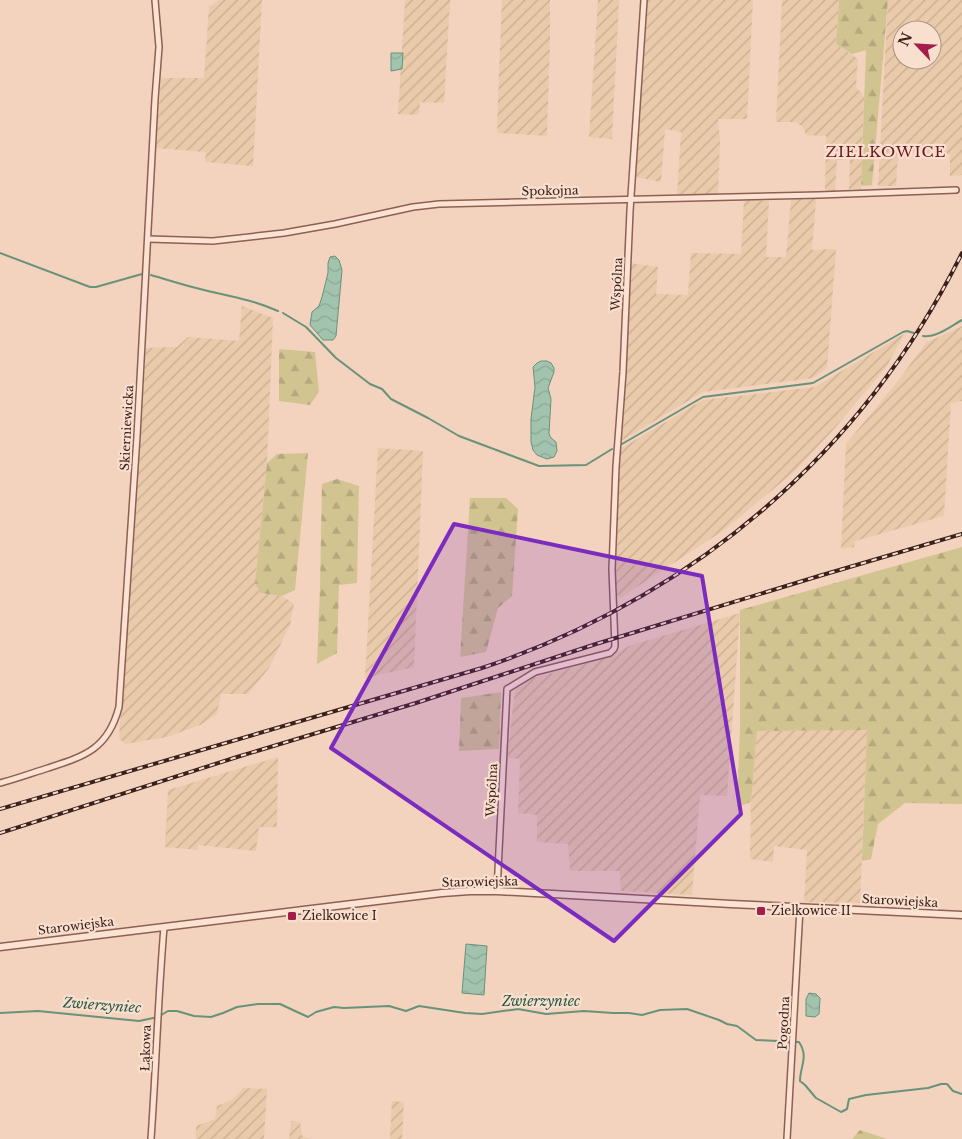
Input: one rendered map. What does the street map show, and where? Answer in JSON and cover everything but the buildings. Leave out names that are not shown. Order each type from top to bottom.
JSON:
[{"type":"street","name":"Skierniewicka","points":[[0,783],[74,760],[88,753],[107,736],[115,721],[119,707],[159,47],[155,0]]},
{"type":"street","name":"Wspólna","points":[[497,891],[508,689],[534,672],[610,653],[614,649],[615,644],[612,569],[616,467],[644,0]]},
{"type":"street","name":"Spokojna","points":[[148,239],[213,241],[284,233],[439,204],[819,196],[956,190]]},
{"type":"street","name":"Starowiejska","points":[[0,947],[470,891],[962,915]]},
{"type":"street","name":"Pogodna","points":[[787,1139],[800,908]]},
{"type":"street","name":"Łąkowa","points":[[151,1139],[164,927]]},
{"type":"highlighted area","points":[[454,524],[702,576],[741,814],[614,941],[331,748]]},
{"type":"shaded area","points":[[219,0],[262,0],[253,166],[205,162],[206,152],[156,148],[161,78],[204,78],[209,7]]},
{"type":"shaded area","points":[[405,0],[450,0],[444,103],[420,102],[419,115],[398,114]]},
{"type":"shaded area","points":[[502,0],[550,0],[547,136],[498,133]]},
{"type":"shaded area","points":[[598,0],[619,0],[612,139],[589,137]]},
{"type":"shaded area","points":[[648,0],[753,0],[747,119],[718,119],[720,140],[718,194],[677,195],[681,132],[665,129],[661,182],[636,177]]},
{"type":"shaded area","points":[[782,0],[839,0],[836,44],[858,59],[856,87],[864,97],[861,189],[849,189],[850,159],[837,160],[835,191],[825,191],[826,136],[806,135],[803,127],[796,122],[776,122]]},
{"type":"shaded area","points":[[888,0],[962,0],[962,175],[950,176],[950,154],[898,152],[896,186],[878,186]]},
{"type":"shaded area","points":[[816,199],[812,250],[836,249],[827,368],[813,378],[703,392],[621,441],[630,263],[658,267],[656,294],[688,295],[691,253],[741,254],[744,200],[769,201],[766,257],[786,257],[791,200]]},
{"type":"shaded area","points":[[242,306],[273,318],[267,463],[255,584],[261,593],[282,596],[294,604],[290,625],[269,668],[248,694],[221,694],[217,714],[200,725],[167,737],[125,744],[119,738],[146,348],[177,347],[188,337],[239,341]]},
{"type":"shaded area","points":[[962,326],[962,401],[951,403],[944,516],[855,541],[854,547],[841,549],[846,444],[894,386],[926,343]]},
{"type":"shaded area","points":[[904,334],[887,366],[834,429],[795,471],[724,530],[620,598],[615,593],[620,449],[703,400],[815,387]]},
{"type":"shaded area","points":[[378,448],[423,451],[414,667],[365,678]]},
{"type":"shaded area","points":[[740,613],[727,796],[700,795],[692,895],[621,891],[620,871],[570,871],[568,844],[537,842],[537,815],[518,813],[520,759],[507,758],[515,689],[533,678],[610,657],[629,646]]},
{"type":"shaded area","points":[[867,729],[860,903],[804,902],[807,850],[774,846],[773,862],[750,859],[751,802],[757,731]]},
{"type":"shaded area","points":[[278,757],[277,827],[259,827],[256,851],[198,845],[198,850],[165,847],[168,790]]},
{"type":"shaded area","points":[[243,1088],[267,1089],[264,1139],[196,1139],[196,1126],[215,1119],[217,1106],[232,1100]]},
{"type":"shaded area","points":[[392,1101],[404,1102],[402,1139],[390,1139]]},
{"type":"shaded area","points":[[291,1121],[300,1122],[302,1136],[311,1139],[289,1139]]},
{"type":"green space","points":[[839,0],[888,0],[872,185],[861,186],[866,50],[852,54],[836,44]]},
{"type":"green space","points":[[279,349],[315,352],[319,392],[310,405],[279,401]]},
{"type":"green space","points":[[308,453],[295,590],[282,596],[261,593],[255,584],[267,463],[277,454]]},
{"type":"green space","points":[[337,479],[359,486],[357,583],[339,585],[337,653],[317,664],[322,484]]},
{"type":"green space","points":[[470,498],[506,498],[518,509],[512,596],[498,608],[486,652],[460,657]]},
{"type":"green space","points":[[962,547],[962,804],[905,803],[878,824],[871,859],[862,861],[867,730],[757,731],[751,802],[737,807],[740,727],[740,610]]},
{"type":"green space","points":[[501,692],[499,749],[459,751],[461,698]]},
{"type":"green space","points":[[860,1130],[887,1139],[852,1139]]},
{"type":"water","points":[[391,53],[403,53],[402,69],[391,71]]},
{"type":"water","points":[[335,256],[339,260],[342,270],[336,336],[333,340],[323,340],[310,325],[312,312],[319,306],[322,297],[330,257]]},
{"type":"water","points":[[541,361],[551,363],[554,368],[548,388],[551,399],[549,434],[556,442],[557,451],[554,457],[547,459],[537,455],[533,450],[531,442],[531,419],[535,387],[533,367]]},
{"type":"water","points":[[466,944],[487,946],[484,995],[462,993]]},
{"type":"water","points":[[809,993],[816,994],[820,998],[819,1014],[815,1017],[806,1016],[806,999]]},
{"type":"waterway","points":[[0,253],[90,287],[142,274]]},
{"type":"waterway","points":[[151,275],[249,301],[278,311]]},
{"type":"waterway","points":[[283,313],[306,327],[336,358],[370,384],[382,389],[391,399],[459,436],[539,466],[586,465],[612,449]]},
{"type":"waterway","points":[[923,336],[938,333],[962,320]]},
{"type":"waterway","points":[[622,444],[703,397],[813,383],[903,332],[914,333]]},
{"type":"waterway","name":"Zwierzyniec","points":[[0,1013],[38,1011],[139,1021],[158,1017],[168,1011],[211,1017],[237,1007],[258,1004],[280,1004],[308,1017],[316,1012],[334,1007],[389,1006],[406,1011],[419,1006],[482,1014],[518,1009],[546,1014],[584,1011],[642,1015],[660,1010],[687,1009],[737,1026],[756,1040],[799,1042],[804,1057],[800,1081],[816,1098],[841,1112],[847,1109],[849,1099],[866,1095],[928,1088],[941,1084],[947,1084],[953,1091],[962,1094]]},
{"type":"railway","points":[[0,809],[482,668],[559,638],[632,601],[700,558],[764,509],[822,453],[875,392],[922,325],[962,253]]},
{"type":"railway","points":[[0,833],[237,757],[416,703],[596,644],[962,534]]},
{"type":"place","name":"Zielkowice II","points":[[761,911]]},
{"type":"place","name":"Zielkowice I","points":[[292,916]]},
{"type":"district","name":"ZIELKOWICE","points":[[886,152]]}]
